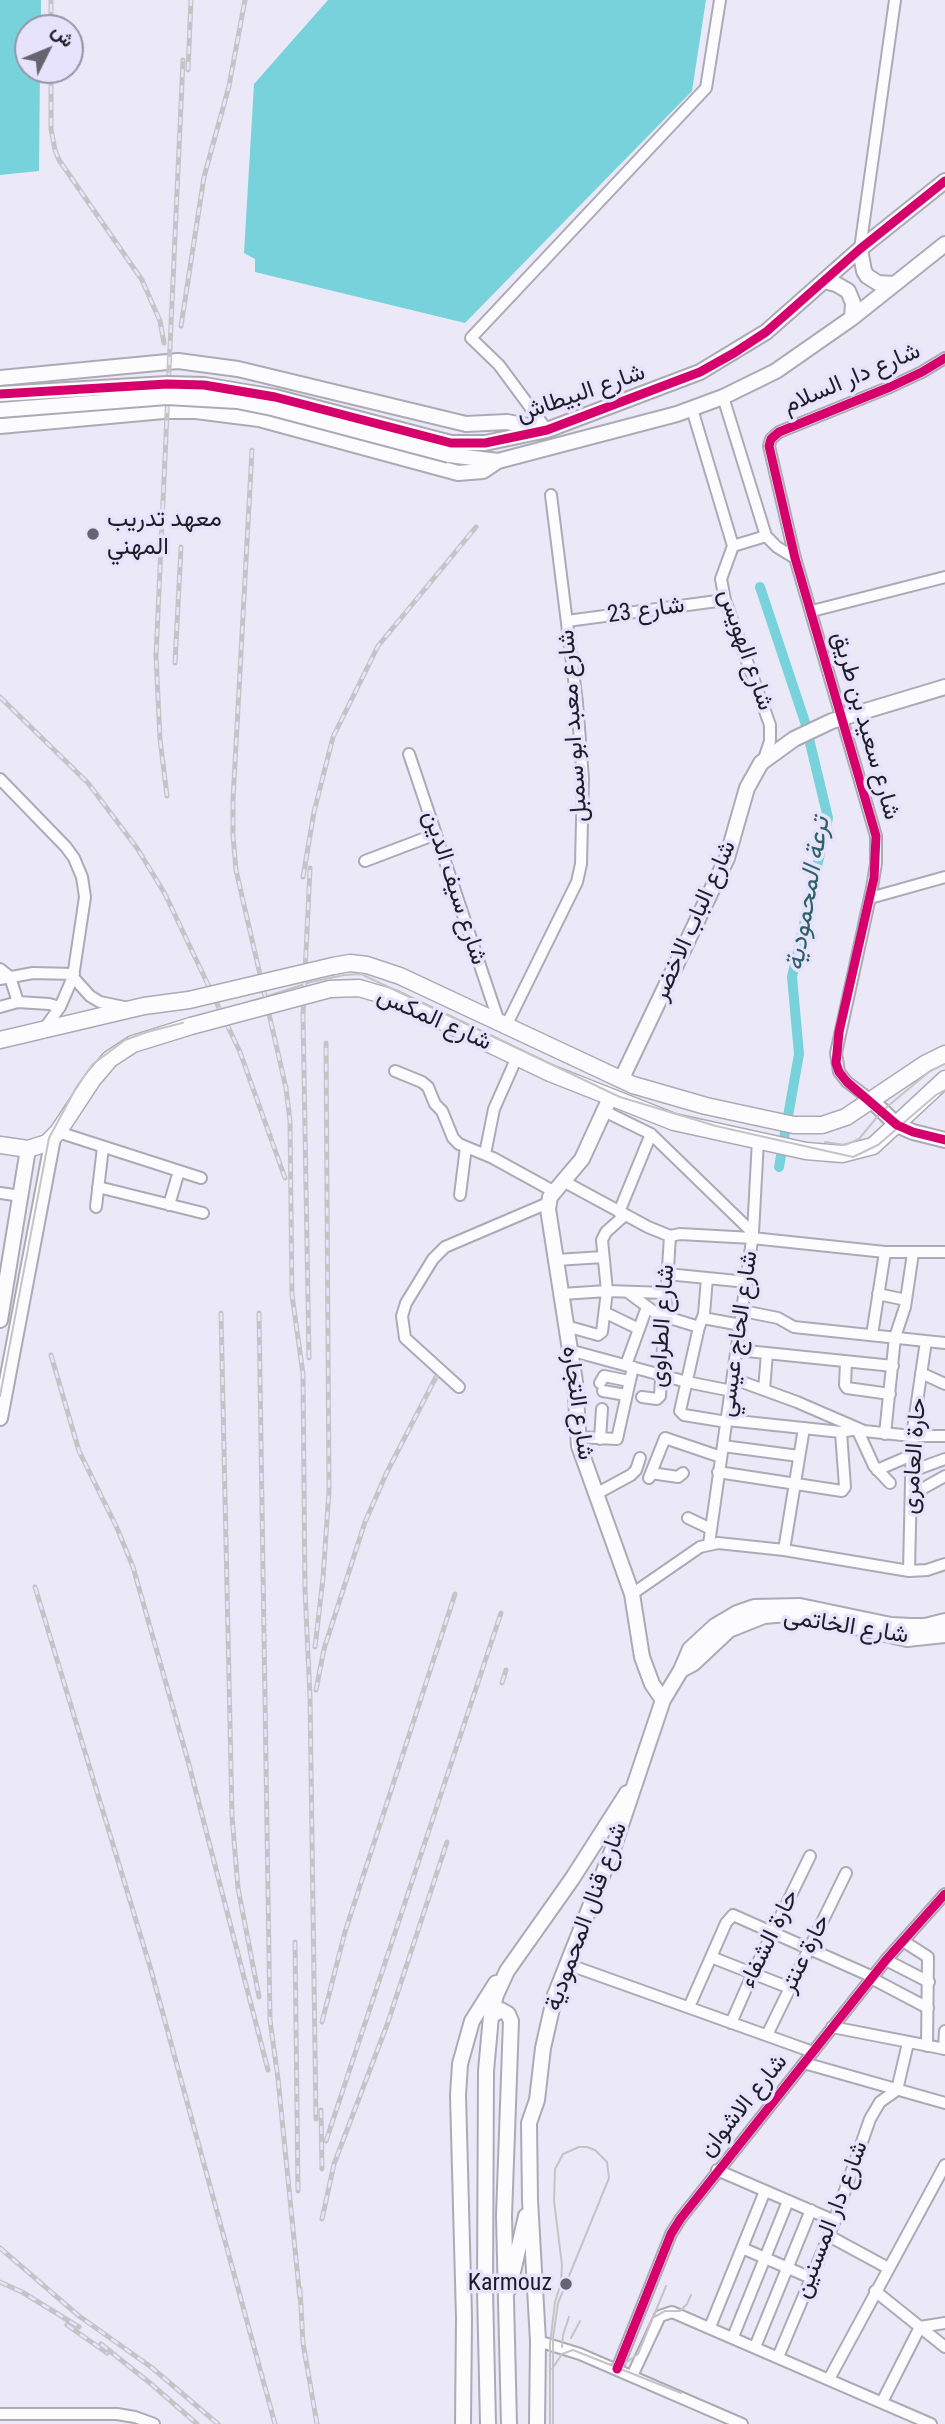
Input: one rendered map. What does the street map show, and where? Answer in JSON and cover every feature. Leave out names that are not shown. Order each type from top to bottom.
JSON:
[{"type":"main road","name":"شارع المكس","points":[[0,1040],[144,1006],[189,1000],[350,963],[383,969],[621,1080],[706,1106],[794,1125],[822,1125],[846,1116],[925,1064],[945,1055]]},
{"type":"main road","name":"شارع المكس","points":[[55,1135],[110,1059],[133,1044],[330,989],[359,988],[384,995],[517,1057],[607,1105],[646,1111],[674,1122],[806,1151],[842,1154],[873,1146],[945,1079]]},
{"type":"main road","points":[[0,1145],[29,1149],[41,1146],[55,1135]]},
{"type":"street","points":[[547,430],[499,365],[471,338],[706,88],[720,0]]},
{"type":"street","points":[[894,284],[878,283],[867,276],[860,250],[895,0]]},
{"type":"street","name":"شارع البيطاش","points":[[0,394],[167,384],[204,385],[275,397],[450,449],[547,430],[700,372],[766,332],[945,181]]},
{"type":"street","name":"شارع البيطاش","points":[[0,410],[167,397],[214,399],[272,408],[499,461],[692,409],[723,397],[776,371],[852,318],[945,244]]},
{"type":"street","points":[[824,281],[848,291],[853,303],[852,318]]},
{"type":"street","name":"شارع دار السلام","points":[[774,435],[890,387],[945,358]]},
{"type":"street","points":[[0,378],[178,361],[238,369],[466,424],[507,422],[547,430]]},
{"type":"street","points":[[723,397],[766,536],[777,547],[795,558]]},
{"type":"street","points":[[692,409],[733,545],[766,536]]},
{"type":"street","points":[[0,426],[164,411],[196,411],[258,419],[458,472],[483,471],[499,461]]},
{"type":"street","name":"شارع سعيد بن طريق","points":[[774,435],[769,446],[795,558],[876,836],[876,863],[870,898],[836,1053],[839,1072],[871,1100]]},
{"type":"street","name":"شارع معبد ابو سمبل","points":[[502,1024],[577,882],[581,864],[583,779],[551,495]]},
{"type":"street","name":"شارع الهويس","points":[[733,545],[721,579],[724,600],[771,725],[769,748],[762,762]]},
{"type":"street","points":[[812,611],[945,577]]},
{"type":"street","name":"شارع 23","points":[[567,621],[724,600]]},
{"type":"street","points":[[841,717],[945,687]]},
{"type":"street","name":"شارع الباب الاخضر","points":[[621,1080],[727,858],[752,776],[762,762],[799,736],[841,717]]},
{"type":"street","name":"شارع سيف الدين","points":[[409,754],[502,1024]]},
{"type":"street","points":[[0,779],[66,847],[79,867],[85,897],[74,975],[60,1007],[44,1029]]},
{"type":"street","points":[[365,861],[436,834]]},
{"type":"street","points":[[870,898],[945,877]]},
{"type":"street","points":[[0,969],[18,1002]]},
{"type":"street","points":[[5,978],[47,972],[74,975],[90,996],[100,1002],[124,1007],[144,1006]]},
{"type":"street","points":[[0,1007],[18,1002],[60,1007]]},
{"type":"street","points":[[485,1154],[494,1109],[517,1057]]},
{"type":"street","points":[[395,1071],[428,1087],[453,1138],[466,1147],[485,1154],[555,1192],[622,1213],[670,1236],[752,1236],[885,1252],[945,1252]]},
{"type":"street","points":[[871,1100],[897,1125],[913,1132],[945,1139]]},
{"type":"street","points":[[459,1387],[405,1338],[402,1316],[406,1304],[433,1259],[445,1247],[555,1192],[582,1159],[607,1105]]},
{"type":"street","name":"شارع الحاج عيسي","points":[[607,1105],[651,1134],[752,1236],[709,1544]]},
{"type":"street","points":[[566,1326],[598,1335],[602,1332],[607,1291],[603,1258],[604,1235],[622,1213],[651,1134]]},
{"type":"street","points":[[0,1418],[55,1135],[201,1178]]},
{"type":"street","points":[[752,1236],[758,1140]]},
{"type":"street","points":[[96,1207],[103,1147]]},
{"type":"street","points":[[460,1195],[466,1147]]},
{"type":"street","points":[[0,1320],[29,1149]]},
{"type":"street","points":[[169,1205],[179,1171]]},
{"type":"street","points":[[98,1187],[204,1213]]},
{"type":"street","points":[[0,1192],[21,1196]]},
{"type":"street","name":"شارع التجاره","points":[[555,1192],[556,1260],[577,1392],[577,1437],[632,1594],[642,1657],[652,1684],[663,1700]]},
{"type":"street","name":"شارع الطراوى","points":[[642,1396],[659,1399],[670,1236]]},
{"type":"street","points":[[872,1335],[885,1252]]},
{"type":"street","points":[[885,1434],[895,1337],[906,1300],[913,1253]]},
{"type":"street","points":[[556,1260],[603,1258]]},
{"type":"street","points":[[667,1274],[747,1282]]},
{"type":"street","points":[[708,1278],[681,1413],[727,1421],[841,1432],[857,1429]]},
{"type":"street","points":[[562,1294],[607,1291],[666,1293]]},
{"type":"street","points":[[629,1293],[664,1317],[741,1325]]},
{"type":"street","points":[[878,1294],[906,1300]]},
{"type":"street","points":[[577,1437],[617,1439],[629,1381],[629,1366],[647,1307]]},
{"type":"street","points":[[743,1311],[778,1318],[794,1327],[945,1342]]},
{"type":"street","points":[[606,1313],[639,1329]]},
{"type":"street","name":"حارة العامرى","points":[[909,1571],[912,1436],[926,1341]]},
{"type":"street","points":[[569,1350],[687,1382],[733,1385],[798,1398],[857,1429],[885,1434],[945,1436]]},
{"type":"street","points":[[737,1350],[892,1366]]},
{"type":"street","points":[[764,1391],[767,1353]]},
{"type":"street","points":[[846,1362],[847,1388],[890,1394]]},
{"type":"street","points":[[921,1373],[945,1384]]},
{"type":"street","points":[[626,1395],[601,1387],[604,1376],[629,1381]]},
{"type":"street","points":[[600,1439],[602,1409]]},
{"type":"street","points":[[784,1550],[804,1428]]},
{"type":"street","points":[[857,1429],[877,1470],[890,1483]]},
{"type":"street","points":[[719,1472],[838,1492],[844,1490],[841,1432]]},
{"type":"street","points":[[683,1473],[678,1477],[650,1475],[665,1437],[722,1451],[799,1456]]},
{"type":"street","points":[[877,1470],[912,1455]]},
{"type":"street","points":[[596,1494],[631,1475],[640,1458]]},
{"type":"street","points":[[912,1472],[945,1459]]},
{"type":"street","points":[[911,1495],[945,1476]]},
{"type":"street","points":[[688,1518],[711,1529]]},
{"type":"street","points":[[632,1594],[709,1544],[727,1543],[784,1550],[909,1571],[927,1570],[945,1564]]},
{"type":"street","name":"شارع الخاتمى","points":[[681,1670],[690,1649],[715,1626],[754,1607],[800,1606],[891,1625],[925,1626],[945,1621]]},
{"type":"street","name":"شارع الخاتمى","points":[[681,1670],[694,1663],[729,1630],[764,1616],[788,1614],[907,1639],[945,1635]]},
{"type":"street","name":"شارع قنال المحمودية","points":[[537,2424],[538,2341],[530,2200],[529,2123],[537,2100],[543,2048],[567,1964],[601,1881],[663,1700],[681,1670]]},
{"type":"street","points":[[463,2424],[464,2318],[458,2095],[460,2064],[472,2021],[487,1995],[572,1878],[635,1780]]},
{"type":"street","name":"حارة الشفاء","points":[[731,2023],[752,1973],[810,1856]]},
{"type":"street","name":"حارة عنتر","points":[[767,2035],[846,1873]]},
{"type":"street","name":"شارع الاشوان","points":[[617,2369],[675,2225],[886,1960],[945,1894]]},
{"type":"street","points":[[689,2007],[726,1923],[733,1915],[872,1978],[928,2008]]},
{"type":"street","points":[[903,1941],[929,1957],[927,2046]]},
{"type":"street","points":[[711,1957],[790,1988]]},
{"type":"street","points":[[886,1960],[929,1982]]},
{"type":"street","points":[[567,1964],[813,2052]]},
{"type":"street","points":[[488,2424],[485,2290],[486,2085],[491,2016],[496,1995],[507,1971]]},
{"type":"street","points":[[491,2016],[501,2010],[508,2014],[511,2021],[505,2137],[504,2311],[509,2424]]},
{"type":"street","points":[[832,2027],[945,2049],[945,2031]]},
{"type":"street","points":[[897,2090],[908,2043]]},
{"type":"street","points":[[804,2063],[945,2102]]},
{"type":"street","name":"شارع دار المسنين","points":[[778,2357],[835,2221],[870,2119],[880,2102],[897,2090]]},
{"type":"street","points":[[829,2379],[945,2165]]},
{"type":"street","points":[[717,2170],[835,2221]]},
{"type":"street","points":[[710,2327],[765,2191]]},
{"type":"street","points":[[504,2311],[530,2200]]},
{"type":"street","points":[[733,2337],[788,2201]]},
{"type":"street","points":[[755,2347],[811,2210]]},
{"type":"street","points":[[829,2236],[888,2269]]},
{"type":"street","points":[[742,2248],[811,2278]]},
{"type":"street","points":[[875,2291],[945,2347]]},
{"type":"street","points":[[640,2312],[658,2319]]},
{"type":"street","points":[[632,2376],[658,2319],[664,2313],[672,2312],[932,2424]]},
{"type":"street","points":[[919,2327],[945,2323]]},
{"type":"street","points":[[882,2402],[919,2327]]},
{"type":"street","points":[[538,2341],[563,2347],[742,2424]]},
{"type":"street","points":[[0,2414],[117,2414],[154,2424]]},
{"type":"water","points":[[0,0],[41,0],[41,14],[14,14],[14,84],[40,84],[39,171],[0,175]]},
{"type":"water","points":[[328,0],[706,0],[692,91],[465,323],[255,272],[255,259],[244,253],[254,84]]},
{"type":"waterway","name":"ترعة المحمودية","points":[[760,587],[805,722],[828,818],[792,977],[799,1054],[779,1167]]},
{"type":"tram line","points":[[0,1396],[49,1138],[77,1086],[93,1064],[125,1040],[147,1032],[311,982],[361,974],[620,1097],[716,1126],[853,1157],[878,1145],[945,1090]]},
{"type":"tram line","points":[[825,1142],[845,1145],[859,1139],[882,1111],[930,1071],[945,1064]]},
{"type":"tram line","points":[[550,2424],[550,2344],[562,2265],[554,2201],[555,2169],[563,2154],[579,2147],[587,2147],[595,2150],[607,2162],[609,2178],[558,2303],[553,2338],[553,2424]]},
{"type":"tram line","points":[[611,2364],[624,2364],[638,2354],[666,2286]]},
{"type":"tram line","points":[[654,2317],[665,2311],[680,2311],[691,2295]]},
{"type":"tram line","points":[[562,2347],[569,2317]]},
{"type":"tram line","points":[[571,2338],[580,2321]]},
{"type":"tram line","points":[[552,2369],[562,2354],[573,2350],[681,2393]]},
{"type":"railway","points":[[51,0],[51,14]]},
{"type":"railway","points":[[188,70],[191,0]]},
{"type":"railway","points":[[181,326],[204,177],[229,86],[245,0]]},
{"type":"railway","points":[[167,796],[160,739],[156,656],[183,60]]},
{"type":"railway","points":[[51,84],[51,129],[59,160],[142,280],[160,321],[164,343]]},
{"type":"railway","points":[[252,450],[233,836],[236,870],[286,1088],[290,1121],[292,1295],[303,1374],[316,2119]]},
{"type":"railway","points":[[303,877],[314,812],[333,737],[378,646],[476,527]]},
{"type":"railway","points":[[175,663],[181,547]]},
{"type":"railway","points":[[0,697],[88,783],[137,848],[165,894],[240,1052],[285,1178]]},
{"type":"railway","points":[[309,1358],[303,1015],[310,868]]},
{"type":"railway","points":[[315,1647],[329,1491],[326,1043]]},
{"type":"railway","points":[[221,1313],[232,1816],[238,1888],[259,1997]]},
{"type":"railway","points":[[259,1313],[270,2020],[300,2299]]},
{"type":"railway","points":[[51,1355],[79,1451],[133,1567],[188,1761],[268,2070]]},
{"type":"railway","points":[[316,1690],[324,1649],[365,1522],[387,1472],[436,1377]]},
{"type":"railway","points":[[35,1587],[151,1970],[275,2424]]},
{"type":"railway","points":[[322,2022],[345,1932],[455,1594]]},
{"type":"railway","points":[[326,2141],[501,1613]]},
{"type":"railway","points":[[502,1683],[506,1670]]},
{"type":"railway","points":[[322,2219],[334,2164],[387,2025],[447,1842]]},
{"type":"railway","points":[[295,1942],[298,2191]]},
{"type":"railway","points":[[321,2110],[322,2169]]},
{"type":"railway","points":[[0,2248],[79,2316],[151,2367],[218,2424]]},
{"type":"railway","points":[[0,2282],[22,2292],[79,2327]]},
{"type":"railway","points":[[300,2289],[303,2343],[317,2424]]},
{"type":"railway","points":[[67,2325],[107,2353]]},
{"type":"railway","points":[[101,2344],[197,2424]]},
{"type":"cycle path","points":[[0,394],[167,384],[204,385],[275,397],[451,443],[485,443],[547,430],[700,372],[734,353],[766,332],[860,249],[945,181]]},
{"type":"cycle path","points":[[945,358],[890,387],[779,432],[771,439],[769,446],[795,558],[876,836],[874,878],[839,1032],[836,1063],[847,1082],[897,1125],[945,1140]]},
{"type":"cycle path","points":[[617,2369],[671,2234],[681,2218],[886,1960],[945,1894]]},
{"type":"place","name":"معهد تدريب المهني","points":[[93,534]]},
{"type":"place","name":"Karmouz","points":[[566,2284]]}]
